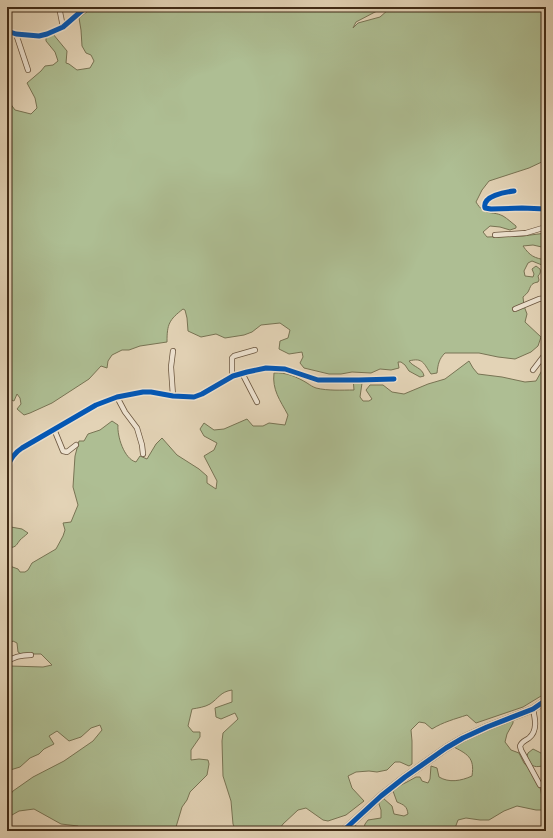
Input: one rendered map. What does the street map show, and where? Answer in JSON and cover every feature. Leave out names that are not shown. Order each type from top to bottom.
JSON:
[{"type":"street","points":[[59,7],[63,27]]},
{"type":"street","points":[[7,31],[16,34],[39,36],[46,34],[63,27],[86,7]]},
{"type":"street","points":[[16,34],[28,70]]},
{"type":"street","points":[[514,191],[498,194],[485,202],[485,208],[546,209]]},
{"type":"street","points":[[495,235],[526,233],[546,228]]},
{"type":"street","points":[[515,309],[539,299],[546,298]]},
{"type":"street","points":[[232,377],[232,358],[234,356],[255,350]]},
{"type":"street","points":[[173,351],[173,396]]},
{"type":"street","points":[[533,370],[546,353]]},
{"type":"street","points":[[7,467],[16,452],[96,405],[117,397],[143,392],[173,396],[194,396],[202,394],[242,373],[266,368],[285,369],[318,380],[394,380]]},
{"type":"street","points":[[242,373],[257,402]]},
{"type":"street","points":[[117,397],[125,412],[137,428],[143,454]]},
{"type":"street","points":[[54,429],[63,451],[66,452],[76,444]]},
{"type":"street","points":[[7,662],[12,658],[31,655]]},
{"type":"street","points":[[343,831],[381,796],[446,748],[486,727],[533,709],[546,700]]},
{"type":"street","points":[[533,709],[535,716],[534,732],[531,737],[520,746],[540,785]]},
{"type":"green space","points":[[93,7],[387,7],[356,22],[353,28],[358,23],[380,17],[388,10],[397,7],[546,7],[546,160],[529,168],[489,181],[482,190],[476,202],[482,210],[499,214],[516,226],[516,228],[510,230],[490,226],[483,232],[487,237],[523,236],[546,233],[546,248],[533,245],[523,246],[533,256],[546,260],[546,268],[532,261],[528,263],[524,271],[525,276],[533,277],[534,274],[532,269],[536,266],[540,269],[538,282],[532,284],[528,292],[523,297],[527,314],[525,322],[541,337],[538,346],[531,352],[515,359],[479,353],[445,353],[439,362],[437,373],[431,374],[423,362],[417,360],[409,361],[422,371],[424,376],[420,377],[409,371],[401,362],[398,362],[399,368],[391,370],[380,369],[371,373],[352,372],[329,374],[304,368],[300,363],[303,357],[302,352],[289,354],[279,349],[280,341],[288,338],[290,330],[280,323],[261,325],[252,332],[244,335],[225,338],[216,334],[201,337],[188,331],[187,318],[185,310],[183,309],[175,316],[168,327],[167,342],[140,346],[129,350],[122,350],[112,355],[108,361],[107,368],[101,366],[89,379],[52,403],[24,415],[17,409],[21,404],[20,398],[17,394],[14,401],[7,398],[7,158],[11,159],[10,147],[7,145],[7,99],[15,110],[31,114],[37,108],[35,98],[27,83],[45,66],[53,65],[58,61],[55,52],[46,41],[46,36],[53,34],[67,51],[66,63],[77,70],[90,68],[94,61],[91,55],[86,53],[82,46],[79,18]]},
{"type":"green space","points":[[546,356],[546,693],[523,707],[476,723],[467,715],[432,729],[425,723],[419,722],[411,730],[412,764],[409,766],[400,762],[395,762],[387,770],[377,772],[356,772],[348,776],[352,788],[364,801],[346,815],[328,821],[323,820],[306,808],[298,810],[283,824],[278,831],[236,831],[233,824],[231,801],[223,776],[222,741],[223,733],[238,719],[235,713],[221,719],[216,717],[215,708],[232,702],[232,690],[222,694],[208,705],[192,709],[188,726],[193,732],[200,732],[200,737],[191,750],[191,760],[208,760],[209,764],[207,775],[190,792],[182,807],[176,827],[177,831],[124,831],[110,829],[105,831],[84,831],[78,826],[61,824],[34,809],[19,811],[12,815],[7,811],[7,799],[13,791],[33,777],[64,761],[93,741],[102,730],[100,725],[91,728],[81,737],[69,741],[57,731],[49,736],[54,744],[30,758],[20,767],[7,771],[7,706],[9,706],[9,699],[7,696],[7,670],[10,666],[43,667],[52,665],[41,654],[21,654],[18,652],[17,643],[13,641],[7,646],[7,565],[18,569],[20,572],[25,572],[32,563],[56,549],[65,530],[63,523],[71,522],[78,505],[73,487],[75,456],[79,441],[84,441],[88,434],[100,430],[112,421],[118,425],[120,441],[125,452],[132,460],[136,462],[140,456],[147,459],[156,444],[162,438],[177,455],[207,476],[207,483],[216,489],[217,481],[204,456],[214,450],[217,443],[204,436],[200,429],[204,423],[214,430],[224,429],[247,419],[253,426],[263,426],[269,423],[285,425],[288,415],[275,390],[274,373],[291,375],[315,388],[330,390],[354,390],[353,378],[360,378],[362,383],[360,397],[363,401],[369,401],[372,399],[366,390],[370,385],[383,385],[392,392],[404,394],[445,379],[469,361],[478,374],[525,382],[536,381],[545,365]]},
{"type":"green space","points":[[7,524],[11,527],[22,529],[28,533],[15,546],[7,548]]},
{"type":"green space","points":[[513,720],[505,742],[511,750],[519,753],[524,763],[534,774],[540,787],[542,797],[546,801],[546,810],[536,810],[517,806],[504,811],[489,820],[466,818],[458,820],[455,828],[458,831],[348,830],[353,824],[359,828],[364,828],[368,820],[381,818],[381,810],[378,801],[383,798],[392,806],[394,814],[404,816],[408,814],[405,806],[397,802],[393,791],[397,787],[416,777],[420,777],[422,781],[428,783],[430,779],[431,766],[437,768],[439,777],[451,781],[472,776],[473,770],[469,757],[462,751],[452,746],[480,732]]},
{"type":"green space","points":[[533,749],[546,756],[546,770],[542,766],[532,766],[526,759],[528,753]]},
{"type":"cycle path","points":[[7,31],[16,34],[39,36],[47,34],[63,27],[86,7]]},
{"type":"cycle path","points":[[514,191],[495,195],[487,200],[485,208],[546,209]]},
{"type":"cycle path","points":[[7,467],[11,459],[22,448],[96,405],[117,397],[143,392],[194,397],[233,376],[266,368],[285,369],[318,380],[394,379]]},
{"type":"cycle path","points":[[343,831],[381,796],[446,748],[487,727],[533,709],[546,700]]}]
